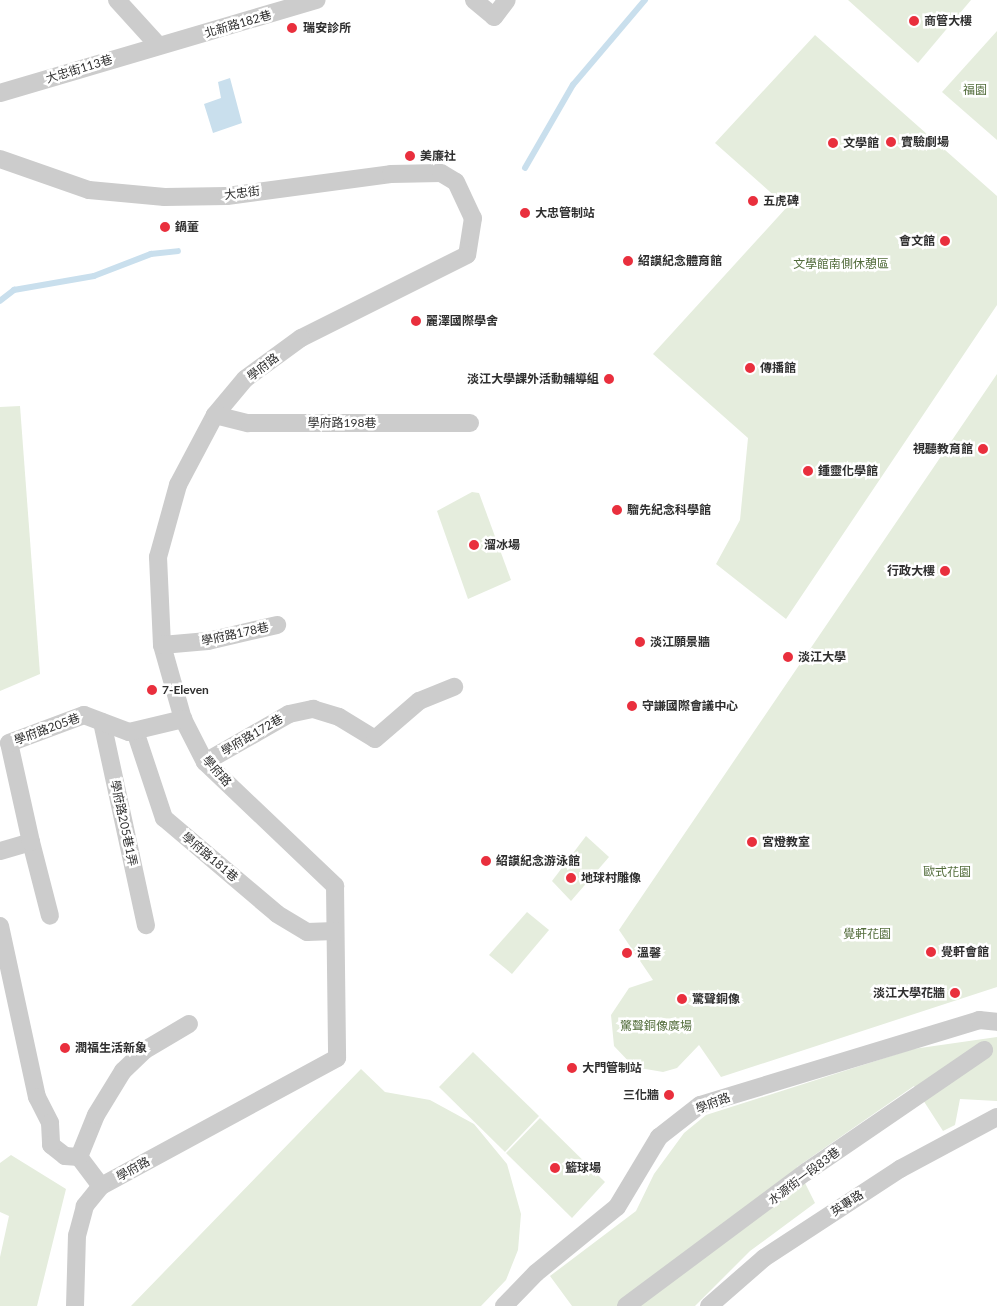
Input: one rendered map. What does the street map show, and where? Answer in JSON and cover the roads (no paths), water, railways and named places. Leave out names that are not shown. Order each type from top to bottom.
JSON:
[{"type":"street","points":[[117,0],[158,45]]},
{"type":"street","name":"北新路182巷","points":[[158,45],[317,0]]},
{"type":"street","points":[[474,0],[494,17],[507,0]]},
{"type":"street","name":"大忠街113巷","points":[[0,93],[158,45]]},
{"type":"street","name":"大忠街","points":[[0,159],[90,190],[165,197],[226,196],[391,174],[441,173],[456,182],[470,208]]},
{"type":"street","name":"學府路","points":[[75,1306],[77,1235],[85,1206],[101,1186],[337,1058],[335,886],[206,762],[184,719],[162,645],[158,556],[178,485],[215,415],[246,380],[301,338],[467,255],[473,231],[470,208]]},
{"type":"street","name":"學府路198巷","points":[[215,415],[248,423],[470,423]]},
{"type":"street","name":"學府路178巷","points":[[162,645],[208,641],[277,625]]},
{"type":"street","name":"學府路172巷","points":[[206,762],[289,714],[313,709],[339,717],[375,739],[419,701],[454,687]]},
{"type":"street","name":"學府路205巷","points":[[31,842],[9,743],[84,715],[135,731],[184,719]]},
{"type":"street","name":"學府路205巷1弄","points":[[102,722],[146,925]]},
{"type":"street","name":"學府路181巷","points":[[135,731],[164,818],[278,914],[306,932],[335,931]]},
{"type":"street","points":[[0,852],[31,842],[50,916]]},
{"type":"street","points":[[0,926],[37,1097],[50,1123],[51,1145],[65,1156],[79,1157],[101,1186]]},
{"type":"street","points":[[979,1020],[997,1009]]},
{"type":"street","name":"學府路","points":[[504,1306],[536,1273],[617,1207],[659,1137],[700,1105],[979,1020],[997,1022]]},
{"type":"street","points":[[79,1157],[96,1114],[123,1071],[145,1050],[189,1024]]},
{"type":"street","name":"水源街一段83巷","points":[[626,1306],[806,1172],[984,1050]]},
{"type":"street","name":"英專路","points":[[710,1306],[764,1258],[900,1169],[997,1117]]},
{"type":"water","points":[[230,78],[242,123],[213,133],[204,104],[221,98],[218,82]]},
{"type":"waterway","points":[[525,168],[573,85],[645,0]]},
{"type":"waterway","points":[[0,301],[14,290],[94,276],[151,254],[178,251]]},
{"type":"place","name":"商管大樓","points":[[914,21]]},
{"type":"place","name":"瑞安診所","points":[[292,28]]},
{"type":"place","name":"實驗劇場","points":[[891,142]]},
{"type":"place","name":"文學館","points":[[833,143]]},
{"type":"place","name":"美廉社","points":[[410,156]]},
{"type":"place","name":"五虎碑","points":[[753,201]]},
{"type":"place","name":"大忠管制站","points":[[525,213]]},
{"type":"place","name":"鍋董","points":[[165,227]]},
{"type":"place","name":"會文館","points":[[945,241]]},
{"type":"place","name":"紹謨紀念體育館","points":[[628,261]]},
{"type":"place","name":"麗澤國際學舍","points":[[416,321]]},
{"type":"place","name":"傳播館","points":[[750,368]]},
{"type":"place","name":"淡江大學課外活動輔導組","points":[[609,379]]},
{"type":"place","name":"視聽教育館","points":[[983,449]]},
{"type":"place","name":"鍾靈化學館","points":[[808,471]]},
{"type":"place","name":"騮先紀念科學館","points":[[617,510]]},
{"type":"place","name":"溜冰場","points":[[474,545]]},
{"type":"place","name":"行政大樓","points":[[945,571]]},
{"type":"place","name":"淡江願景牆","points":[[640,642]]},
{"type":"place","name":"淡江大學","points":[[788,657]]},
{"type":"place","name":"7-Eleven","points":[[152,690]]},
{"type":"place","name":"守謙國際會議中心","points":[[632,706]]},
{"type":"place","name":"宮燈教室","points":[[752,842]]},
{"type":"place","name":"紹謨紀念游泳館","points":[[486,861]]},
{"type":"place","name":"地球村雕像","points":[[571,878]]},
{"type":"place","name":"覺軒會館","points":[[931,952]]},
{"type":"place","name":"溫馨","points":[[627,953]]},
{"type":"place","name":"淡江大學花牆","points":[[955,993]]},
{"type":"place","name":"驚聲銅像","points":[[682,999]]},
{"type":"place","name":"潤福生活新象","points":[[65,1048]]},
{"type":"place","name":"大門管制站","points":[[572,1068]]},
{"type":"place","name":"三化牆","points":[[669,1095]]},
{"type":"place","name":"籃球場","points":[[555,1168]]},
{"type":"park label","name":"福園","points":[[975,90]]},
{"type":"park label","name":"文學館南側休憩區","points":[[841,264]]},
{"type":"park label","name":"歐式花園","points":[[947,872]]},
{"type":"park label","name":"覺軒花園","points":[[867,934]]},
{"type":"park label","name":"驚聲銅像廣場","points":[[656,1026]]}]
